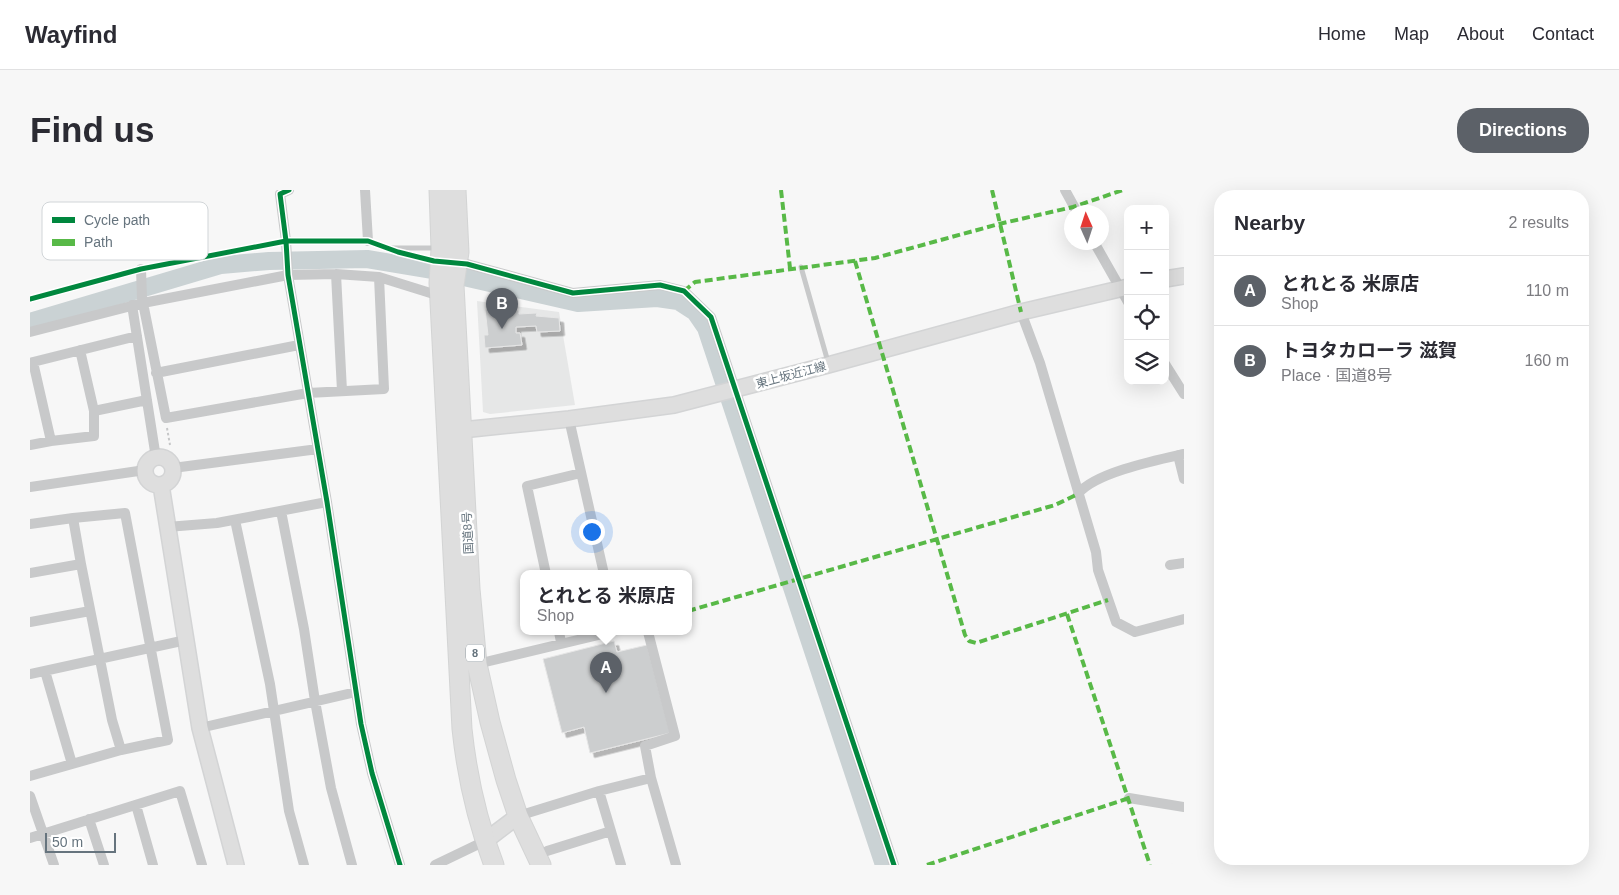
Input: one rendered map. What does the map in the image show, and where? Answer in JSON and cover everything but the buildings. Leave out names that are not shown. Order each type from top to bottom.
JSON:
[{"type":"highway","name":"国道8号","points":[[439,190],[450,253]]},
{"type":"highway","name":"国道8号","points":[[456,190],[450,253],[444,288],[477,664],[490,722],[518,816],[544,858]]},
{"type":"highway","name":"国道8号","points":[[455,430],[462,729],[470,784],[484,841],[494,865]]},
{"type":"main road","points":[[1169,278],[1184,276]]},
{"type":"main road","name":"東上坂近江線","points":[[455,430],[569,419],[674,404],[730,391],[1021,312],[1124,288]]},
{"type":"main road","points":[[156,458],[165,458],[173,468],[172,477],[161,485],[150,481],[145,470],[148,462],[156,458]]},
{"type":"main road","points":[[161,485],[200,728],[236,865]]},
{"type":"main road","points":[[484,841],[518,816]]},
{"type":"street","points":[[288,190],[280,194],[288,273],[327,502],[356,692],[372,773],[400,865]]},
{"type":"street","points":[[365,190],[368,241]]},
{"type":"street","points":[[1065,190],[1073,205]]},
{"type":"street","points":[[1099,250],[1124,288]]},
{"type":"street","points":[[450,253],[573,293],[660,285],[684,291],[711,317],[730,391],[894,865]]},
{"type":"street","points":[[141,270],[142,300],[166,418],[308,393],[384,389],[379,277]]},
{"type":"street","points":[[30,332],[132,305],[142,300],[288,273],[379,277],[444,288]]},
{"type":"street","points":[[336,274],[342,391]]},
{"type":"street","points":[[132,305],[156,458]]},
{"type":"street","points":[[1021,312],[1040,363],[1096,552],[1098,570],[1116,622],[1135,632],[1184,619]]},
{"type":"street","points":[[51,441],[31,362],[137,336]]},
{"type":"street","points":[[156,373],[299,345]]},
{"type":"street","points":[[30,445],[94,436],[94,411],[80,350]]},
{"type":"street","points":[[1169,370],[1184,394]]},
{"type":"street","points":[[94,411],[147,400]]},
{"type":"street","points":[[569,419],[603,570]]},
{"type":"street","points":[[173,468],[318,450]]},
{"type":"street","points":[[1078,494],[1083,487],[1129,467],[1181,455],[1184,479]]},
{"type":"street","points":[[30,487],[145,470]]},
{"type":"street","points":[[545,570],[527,486],[582,472]]},
{"type":"street","points":[[167,527],[235,520],[327,502]]},
{"type":"street","points":[[281,511],[331,788],[352,865]]},
{"type":"street","points":[[30,524],[125,513],[168,740],[121,750],[30,776]]},
{"type":"street","points":[[73,518],[99,658],[112,720],[121,750]]},
{"type":"street","points":[[235,520],[270,684],[288,811],[304,865]]},
{"type":"street","points":[[1170,565],[1184,563]]},
{"type":"street","points":[[30,572],[81,564]]},
{"type":"street","points":[[30,622],[90,610]]},
{"type":"street","points":[[560,635],[561,642]]},
{"type":"street","points":[[477,664],[596,635]]},
{"type":"street","points":[[649,635],[675,736],[645,746],[651,778],[676,865]]},
{"type":"street","points":[[30,674],[186,640]]},
{"type":"street","points":[[45,671],[72,764]]},
{"type":"street","points":[[200,728],[356,692]]},
{"type":"street","points":[[518,816],[651,778]]},
{"type":"street","points":[[30,838],[180,791],[202,865]]},
{"type":"street","points":[[599,792],[621,865]]},
{"type":"street","points":[[30,796],[54,865]]},
{"type":"street","points":[[1129,798],[1184,807]]},
{"type":"street","points":[[136,805],[153,865]]},
{"type":"street","points":[[89,819],[104,865]]},
{"type":"street","points":[[544,858],[611,831]]},
{"type":"street","points":[[436,865],[484,841]]},
{"type":"lane","points":[[386,248],[450,253]]},
{"type":"lane","points":[[801,267],[828,365]]},
{"type":"path","points":[[166,418],[170,445]]},
{"type":"shaded area","points":[[477,301],[559,312],[575,405],[490,414],[483,412]]},
{"type":"waterway","points":[[30,322],[221,265],[269,261],[367,259],[433,270],[578,303],[657,298],[678,301],[695,312],[706,328],[884,865]]},
{"type":"marked path","points":[[781,190],[790,268]]},
{"type":"marked path","points":[[992,190],[1021,312]]},
{"type":"marked path","points":[[684,291],[695,282],[875,258],[999,224],[1073,207],[1123,190]]},
{"type":"marked path","points":[[855,261],[965,635],[969,641],[976,643],[1108,600]]},
{"type":"marked path","points":[[692,610],[1055,505],[1078,494]]},
{"type":"marked path","points":[[1067,614],[1150,865]]},
{"type":"marked path","points":[[927,865],[1129,798]]},
{"type":"cycle path","points":[[289,190],[280,194],[288,275],[327,502],[361,724],[372,773],[400,865]]},
{"type":"cycle path","points":[[208,256],[286,241],[368,241],[398,252],[434,261],[467,264],[573,293],[660,285],[684,291],[711,317],[894,865]]},
{"type":"cycle path","points":[[30,299],[141,269],[188,260]]},
{"type":"place","name":"トヨタカローラ 滋賀","points":[[502,329]]},
{"type":"place","name":"とれとる 米原店","points":[[606,693]]}]
